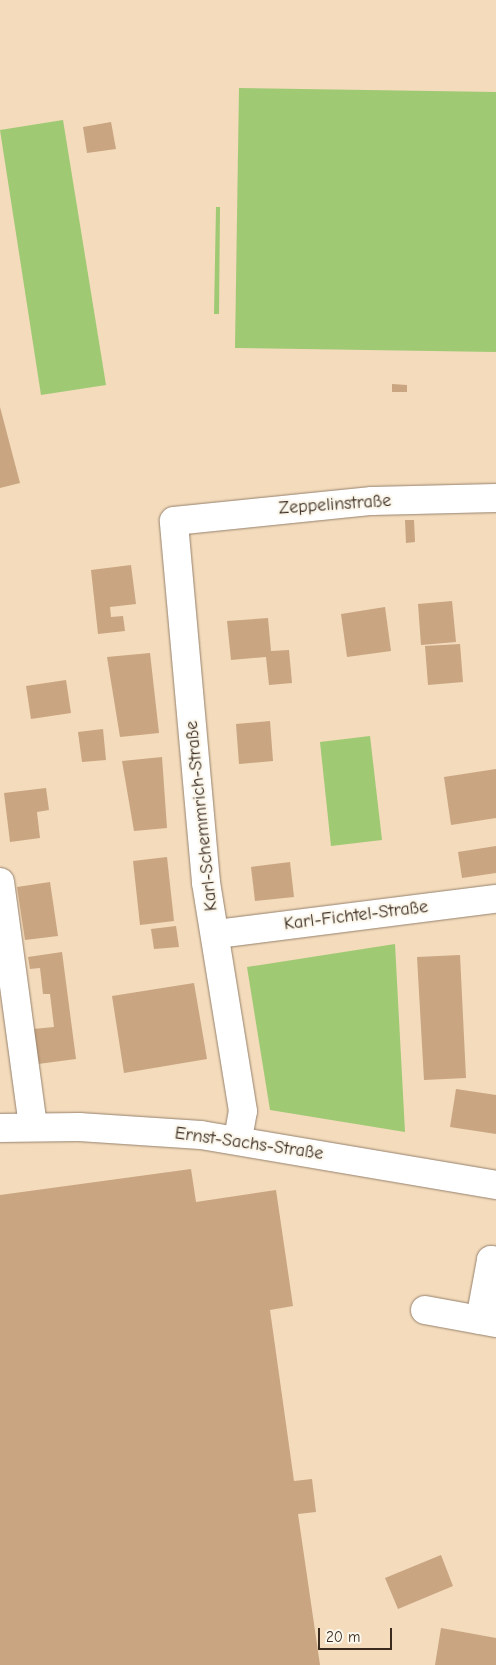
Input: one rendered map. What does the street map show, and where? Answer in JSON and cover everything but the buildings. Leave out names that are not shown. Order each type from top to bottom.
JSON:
[{"type":"street","name":"Zeppelinstraße","points":[[174,521],[363,502],[496,498]]},
{"type":"street","name":"Karl-Schemmrich-Straße","points":[[174,521],[206,882],[217,934],[243,1111],[238,1140]]},
{"type":"street","points":[[0,882],[26,1052],[33,1126]]},
{"type":"street","name":"Karl-Fichtel-Straße","points":[[217,934],[496,899]]},
{"type":"street","name":"Ernst-Sachs-Straße","points":[[0,1128],[33,1126],[139,1129],[238,1140],[496,1185]]},
{"type":"street","points":[[425,1310],[488,1322],[491,1260],[496,1261]]},
{"type":"green space","points":[[239,88],[496,92],[496,352],[235,348]]},
{"type":"green space","points":[[63,120],[106,385],[41,395],[0,130]]},
{"type":"green space","points":[[216,207],[220,207],[219,314],[214,314]]},
{"type":"green space","points":[[370,736],[382,840],[331,846],[320,742]]},
{"type":"green space","points":[[395,944],[405,1132],[270,1110],[247,967]]}]
